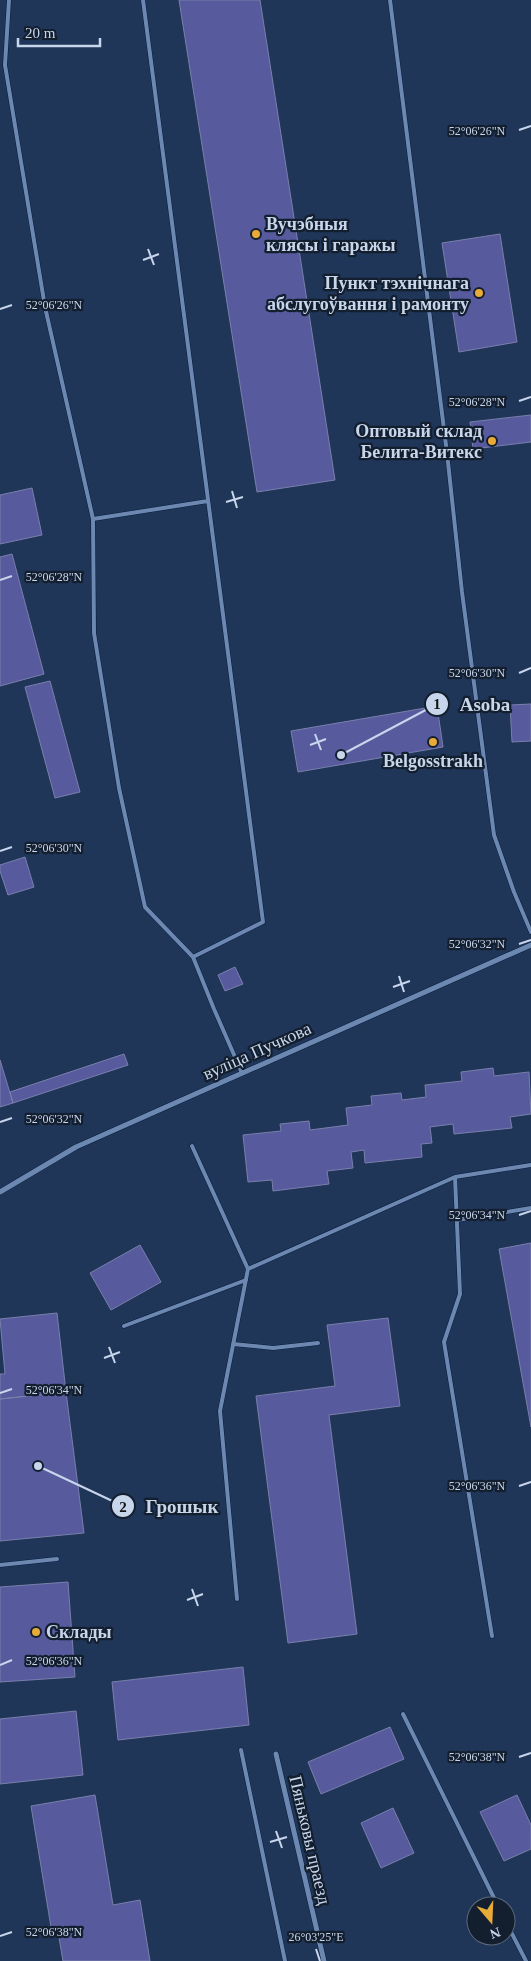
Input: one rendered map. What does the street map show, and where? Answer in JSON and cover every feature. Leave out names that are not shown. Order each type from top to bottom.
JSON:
[{"type":"street","name":"вуліца Пучкова","points":[[0,1192],[76,1147],[531,945]]},
{"type":"street","name":"Пяньковы праезд","points":[[276,1754],[324,1961]]},
{"type":"lane","points":[[9,0],[5,65],[45,307],[93,520],[94,633],[119,788],[145,908],[193,957],[242,1073]]},
{"type":"lane","points":[[143,0],[263,922],[193,957]]},
{"type":"lane","points":[[390,0],[447,453],[462,592],[494,835],[514,892],[531,932]]},
{"type":"lane","points":[[93,520],[208,501]]},
{"type":"lane","points":[[192,1146],[248,1269],[220,1411],[237,1599]]},
{"type":"lane","points":[[248,1269],[455,1177],[531,1165]]},
{"type":"lane","points":[[455,1177],[460,1294],[444,1342],[492,1636]]},
{"type":"lane","points":[[457,1220],[531,1208]]},
{"type":"lane","points":[[124,1326],[246,1280]]},
{"type":"lane","points":[[233,1344],[273,1348],[318,1343]]},
{"type":"lane","points":[[0,1565],[57,1559]]},
{"type":"lane","points":[[402,1714],[493,1896]]},
{"type":"lane","points":[[241,1750],[285,1961]]},
{"type":"lane","points":[[516,1942],[526,1961]]},
{"type":"building","name":"Вучэбныя клясы і гаражы","points":[[179,0],[260,0],[335,480],[257,492]]},
{"type":"building","name":"Пункт тэхнічнага абслугоўвання і рамонту","points":[[500,234],[517,342],[459,352],[442,243]]},
{"type":"building","points":[[531,415],[531,442],[473,449],[470,422]]},
{"type":"building","points":[[32,488],[42,535],[0,544],[0,495]]},
{"type":"building","points":[[12,554],[44,674],[0,686],[0,557]]},
{"type":"building","points":[[50,681],[80,792],[55,798],[25,687]]},
{"type":"building","points":[[531,704],[531,741],[512,742],[510,705]]},
{"type":"building","points":[[437,706],[443,747],[298,772],[291,731]]},
{"type":"building","points":[[25,857],[34,887],[8,895],[0,871],[0,865]]},
{"type":"building","points":[[235,967],[243,984],[225,991],[218,975]]},
{"type":"building","points":[[124,1054],[128,1065],[13,1103],[10,1092]]},
{"type":"building","points":[[0,1060],[13,1103],[0,1107]]},
{"type":"building","points":[[493,1068],[494,1076],[529,1072],[531,1114],[510,1117],[512,1128],[454,1134],[453,1124],[430,1127],[432,1143],[421,1144],[422,1157],[365,1163],[364,1150],[351,1152],[353,1168],[327,1171],[329,1184],[273,1191],[272,1180],[248,1182],[243,1135],[281,1131],[280,1124],[309,1121],[310,1130],[348,1125],[346,1108],[372,1105],[371,1096],[401,1093],[402,1100],[426,1097],[425,1085],[462,1081],[461,1072]]},
{"type":"building","points":[[531,1243],[531,1427],[499,1249]]},
{"type":"building","points":[[140,1245],[161,1282],[111,1310],[90,1273]]},
{"type":"building","points":[[57,1313],[66,1392],[0,1399],[0,1374],[5,1374],[0,1319]]},
{"type":"building","points":[[388,1318],[400,1406],[329,1415],[357,1634],[288,1643],[256,1396],[335,1386],[327,1325]]},
{"type":"building","points":[[66,1392],[84,1533],[0,1541],[0,1399]]},
{"type":"building","name":"Склады","points":[[68,1582],[75,1677],[0,1682],[0,1587]]},
{"type":"building","points":[[243,1667],[249,1725],[118,1740],[112,1682]]},
{"type":"building","points":[[76,1711],[83,1775],[0,1784],[0,1719]]},
{"type":"building","points":[[390,1727],[404,1759],[321,1794],[308,1762]]},
{"type":"building","points":[[95,1795],[113,1905],[140,1900],[150,1961],[63,1961],[57,1926],[51,1927],[31,1806]]},
{"type":"building","points":[[517,1795],[531,1825],[531,1849],[504,1861],[480,1812]]},
{"type":"building","points":[[393,1808],[414,1853],[381,1868],[361,1823]]},
{"type":"place","name":"Вучэбныя клясы і гаражы","points":[[256,234]]},
{"type":"place","name":"Пункт тэхнічнага абслугоўвання і рамонту","points":[[479,293]]},
{"type":"place","name":"Оптовый склад Белита-Витекс","points":[[492,441]]},
{"type":"place","name":"Belgosstrakh","points":[[433,742]]},
{"type":"place","name":"Asoba","points":[[341,755]]},
{"type":"place","name":"Грошык","points":[[38,1466]]},
{"type":"place","name":"Склады","points":[[36,1632]]}]
